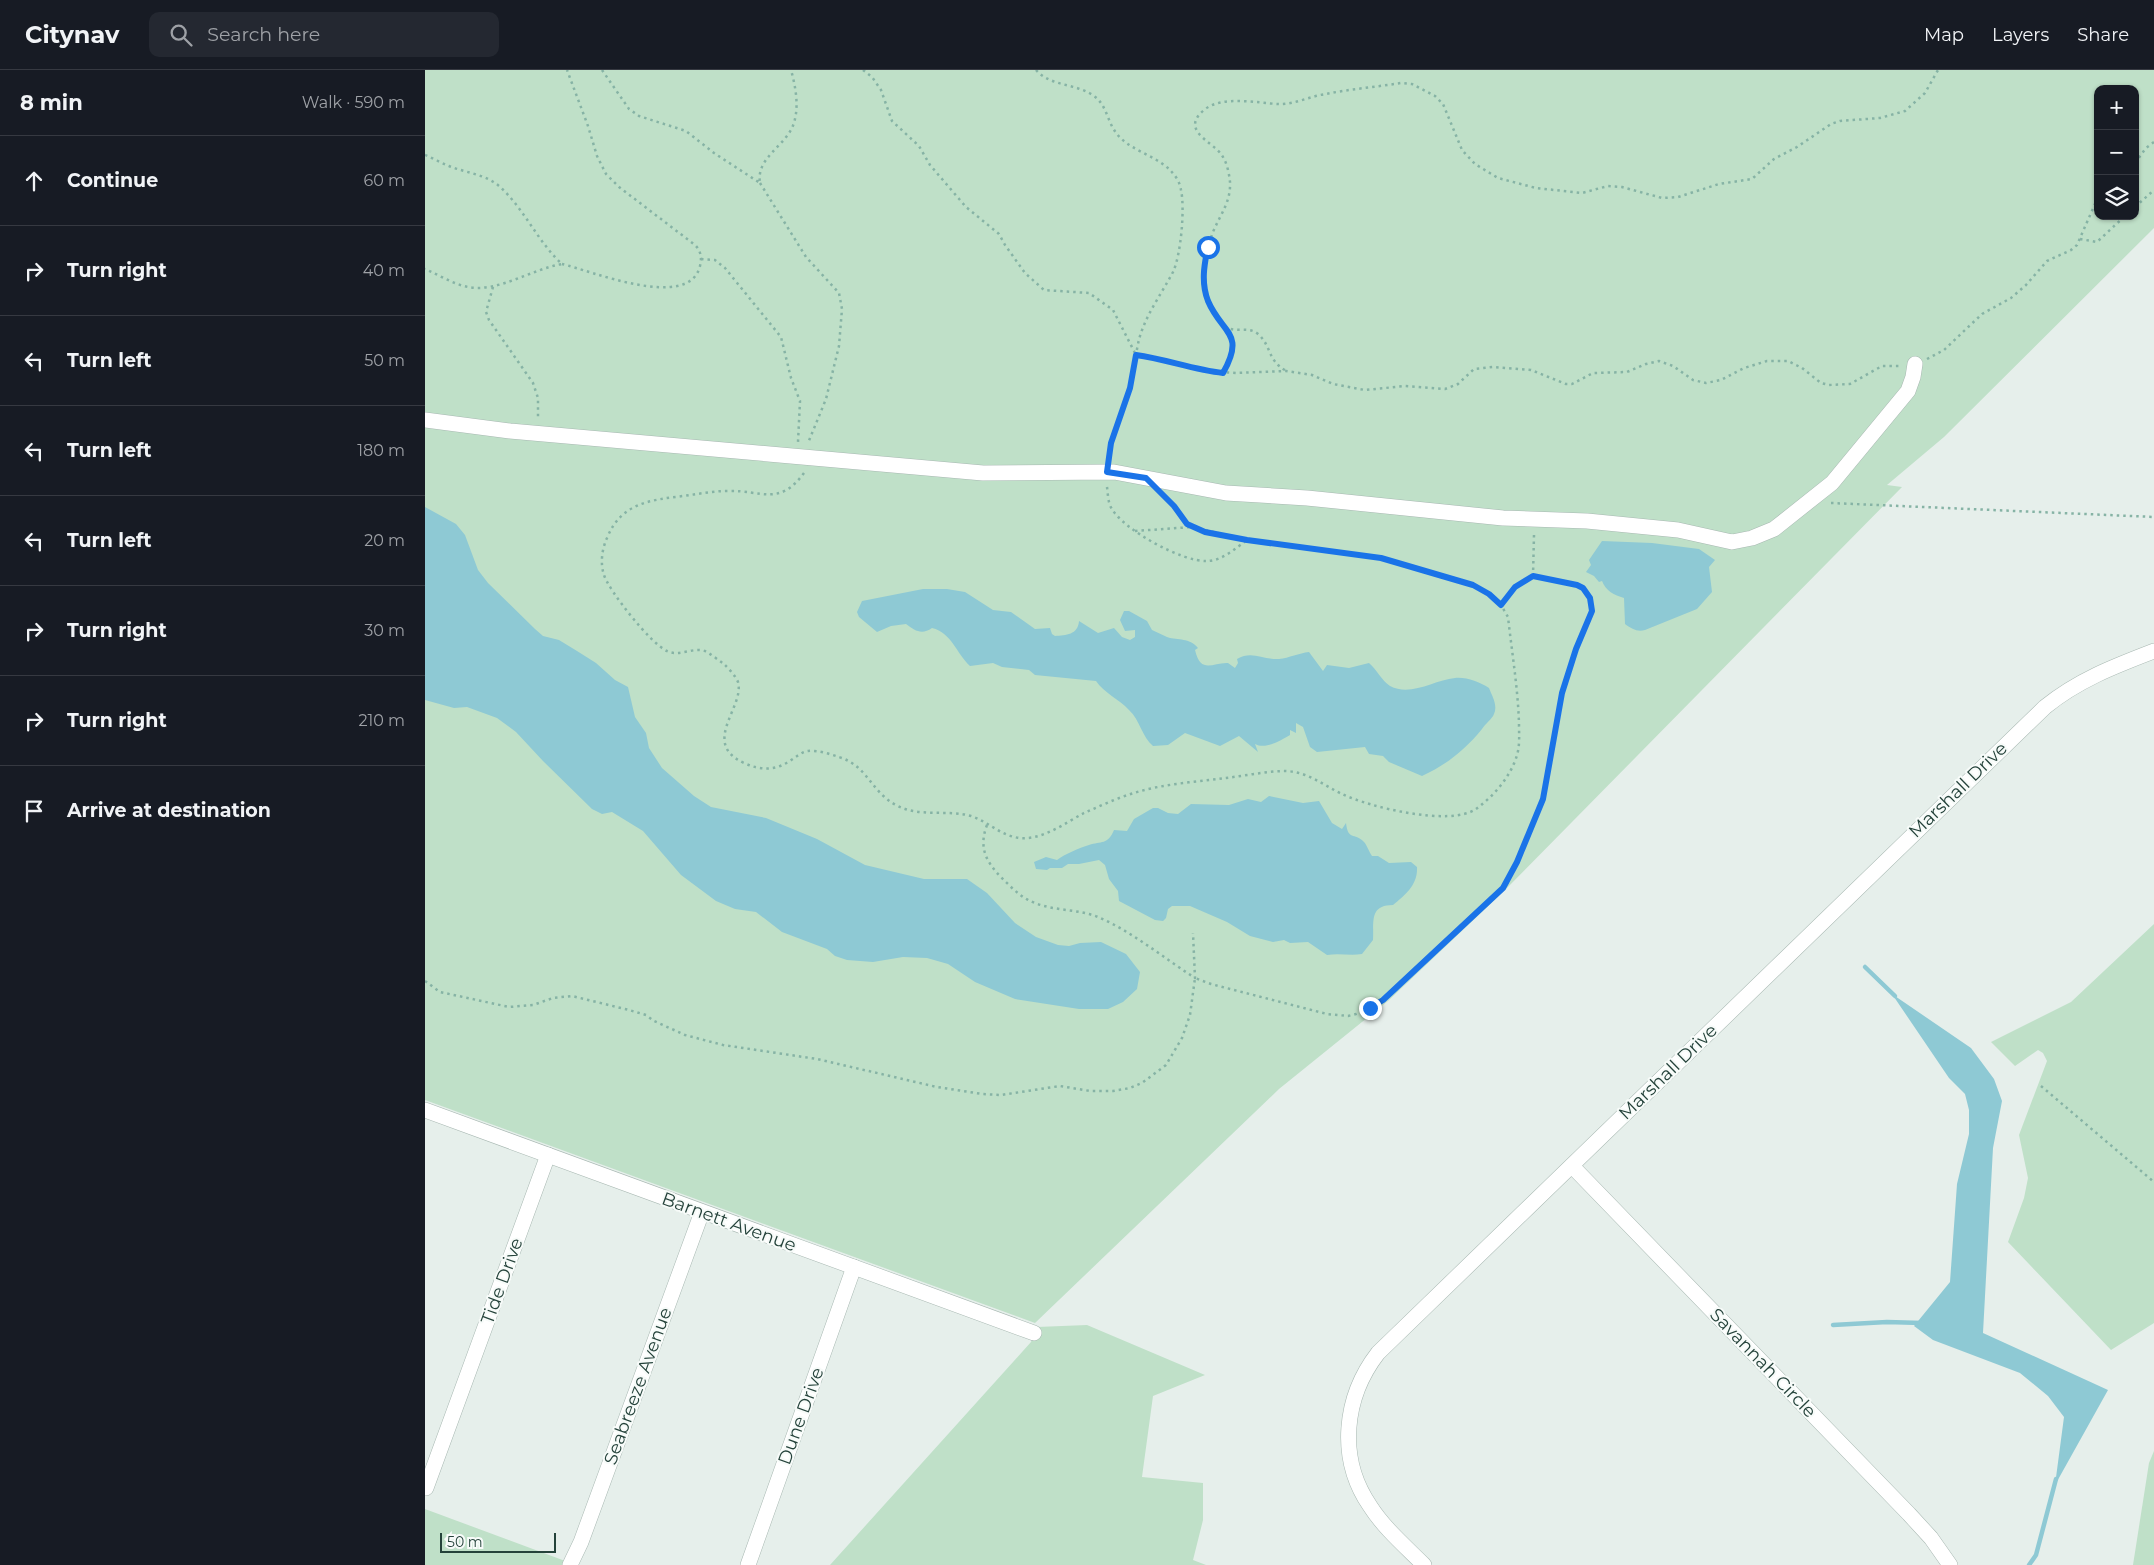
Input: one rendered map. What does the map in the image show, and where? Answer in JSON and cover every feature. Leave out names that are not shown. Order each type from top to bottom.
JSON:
[{"type":"street","points":[[425,420],[539,434],[805,459],[983,473],[1107,472],[1226,493],[1529,519],[1587,521],[1678,530],[1732,542],[1752,538],[1774,529],[1832,483],[1908,391],[1915,364]]},
{"type":"street","name":"Marshall Drive","points":[[1424,1565],[1377,1517],[1360,1490],[1351,1462],[1348,1436],[1351,1410],[1357,1387],[1370,1364],[1388,1342],[2045,707],[2058,696],[2089,677],[2154,651]]},
{"type":"street","name":"Barnett Avenue","points":[[425,1110],[1033,1333]]},
{"type":"street","name":"Tide Drive","points":[[426,1488],[548,1155]]},
{"type":"street","name":"Savannah Circle","points":[[1572,1166],[1909,1514],[1931,1538],[1950,1565]]},
{"type":"street","name":"Seabreeze Avenue","points":[[576,1563],[581,1542],[702,1212]]},
{"type":"street","name":"Dune Drive","points":[[748,1565],[854,1267]]},
{"type":"path","points":[[425,155],[450,167],[484,177],[500,187],[531,225],[544,246],[562,264],[636,285],[664,288],[686,283],[698,271],[701,259],[698,249],[619,187],[606,174],[597,156],[589,126],[567,70]]},
{"type":"path","points":[[601,70],[629,109],[657,123],[686,131],[714,153],[760,184],[806,257],[839,293],[842,309],[839,346],[826,399],[809,439],[805,459]]},
{"type":"path","points":[[760,184],[759,172],[763,164],[793,126],[796,100],[791,70]]},
{"type":"path","points":[[863,70],[881,90],[892,121],[919,146],[930,165],[966,207],[999,234],[1025,272],[1044,290],[1089,293],[1113,310],[1136,355]]},
{"type":"path","points":[[1036,70],[1049,80],[1074,86],[1097,97],[1105,109],[1116,134],[1157,160],[1175,176],[1181,188],[1183,215],[1176,263],[1145,322],[1130,388],[1111,443],[1107,472],[1111,508],[1134,531],[1183,556],[1207,561],[1228,554],[1247,540]]},
{"type":"path","points":[[1223,373],[1233,349],[1233,341],[1207,299],[1203,275],[1213,231],[1228,202],[1230,184],[1228,172],[1220,152],[1199,136],[1196,127],[1196,121],[1203,111],[1216,104],[1238,101],[1291,103],[1326,94],[1401,83],[1412,84],[1435,96],[1443,104],[1462,150],[1480,169],[1498,178],[1527,186],[1582,193],[1608,186],[1622,187],[1662,198],[1678,197],[1719,184],[1752,180],[1774,159],[1797,147],[1831,124],[1840,121],[1880,118],[1905,111],[1925,93],[1937,70]]},
{"type":"path","points":[[2139,157],[2154,142]]},
{"type":"path","points":[[2139,203],[2154,190]]},
{"type":"path","points":[[1136,355],[1157,358],[1204,371],[1223,373],[1286,371],[1312,375],[1333,384],[1365,390],[1405,386],[1445,389],[1458,384],[1478,368],[1493,367],[1531,370],[1566,384],[1576,382],[1593,373],[1627,372],[1659,361],[1673,366],[1693,380],[1706,383],[1721,380],[1750,366],[1778,360],[1794,364],[1821,383],[1840,385],[1859,380],[1877,367],[1915,364],[1944,350],[1983,314],[2011,298],[2026,285],[2047,261],[2071,250],[2081,239],[2094,205]]},
{"type":"path","points":[[2081,239],[2097,242],[2121,220]]},
{"type":"path","points":[[701,259],[715,260],[725,268],[781,337],[791,378],[800,401],[797,440],[807,468],[803,476],[789,489],[781,492],[761,496],[733,491],[713,492],[653,499],[634,507],[621,516],[608,535],[602,556],[606,580],[634,620],[659,645],[673,653],[695,650],[705,651],[735,676],[738,694],[725,726],[727,747],[733,757],[753,767],[770,769],[779,767],[803,752],[821,752],[835,755],[861,768],[884,797],[903,808],[924,812],[968,815],[1009,835],[1032,837],[1105,804],[1137,792],[1207,780],[1285,771],[1304,774],[1343,795],[1384,807],[1447,817],[1468,814],[1481,805],[1503,782],[1514,764],[1519,747],[1519,707],[1508,617],[1501,605],[1489,594],[1473,585],[1381,558],[1247,540],[1205,532],[1187,524],[1164,495]]},
{"type":"path","points":[[425,269],[467,287],[479,289],[562,264]]},
{"type":"path","points":[[494,286],[486,312],[489,320],[533,383],[538,398],[539,434]]},
{"type":"path","points":[[1226,328],[1258,334],[1274,361],[1286,371]]},
{"type":"path","points":[[1810,502],[2154,516]]},
{"type":"path","points":[[1529,519],[1535,536],[1533,576]]},
{"type":"path","points":[[1134,531],[1192,527]]},
{"type":"path","points":[[987,825],[983,840],[986,860],[995,872],[1023,897],[1036,904],[1084,912],[1099,917],[1195,978],[1211,984],[1327,1014],[1348,1016],[1357,1014],[1383,1000],[1503,888],[1517,862],[1543,799],[1562,693],[1576,649],[1592,611],[1590,598],[1583,588],[1577,585],[1533,576],[1515,587],[1501,605]]},
{"type":"path","points":[[425,981],[440,992],[509,1007],[533,1005],[553,998],[572,996],[646,1015],[654,1022],[685,1035],[723,1045],[817,1059],[863,1072],[937,1087],[1001,1095],[1060,1086],[1090,1091],[1113,1091],[1130,1088],[1142,1083],[1166,1065],[1182,1038],[1190,1016],[1195,978],[1193,933]]},
{"type":"path","points":[[2041,1086],[2154,1182]]},
{"type":"green space","points":[[425,70],[2154,70],[2154,228],[1944,437],[1887,485],[1902,487],[1504,891],[1388,1001],[1279,1089],[1035,1323],[425,1100]]},
{"type":"green space","points":[[2154,924],[2154,1323],[2111,1350],[2008,1242],[2024,1198],[2028,1178],[2019,1135],[2047,1061],[2043,1053],[2038,1050],[2015,1066],[1991,1042],[2071,1002]]},
{"type":"green space","points":[[1087,1325],[1205,1375],[1153,1396],[1142,1477],[1203,1483],[1203,1520],[1193,1560],[1206,1565],[830,1565],[1031,1342],[1037,1327]]},
{"type":"green space","points":[[2154,1451],[2154,1565],[2133,1565],[2149,1463]]},
{"type":"green space","points":[[425,1509],[576,1565],[425,1565]]},
{"type":"water","points":[[425,507],[456,524],[465,535],[478,570],[488,583],[535,629],[543,636],[559,640],[577,651],[596,663],[615,680],[628,687],[635,717],[646,733],[649,748],[662,768],[694,796],[711,807],[766,818],[817,839],[865,865],[924,879],[967,879],[987,893],[1015,923],[1036,937],[1058,945],[1069,946],[1080,943],[1101,942],[1126,954],[1140,972],[1137,989],[1123,1002],[1108,1009],[1079,1009],[1015,999],[975,982],[948,964],[927,958],[903,957],[873,962],[847,960],[835,956],[827,949],[782,932],[756,912],[735,909],[716,901],[681,875],[643,831],[612,812],[602,814],[592,809],[516,732],[497,718],[467,707],[454,708],[425,700]]},
{"type":"water","points":[[1602,541],[1652,543],[1699,549],[1715,560],[1709,567],[1712,592],[1697,609],[1645,630],[1632,629],[1625,624],[1624,598],[1611,592],[1602,581],[1599,582],[1594,576],[1586,572],[1591,565],[1589,560]]},
{"type":"water","points":[[923,589],[947,589],[965,592],[993,610],[1011,612],[1035,629],[1050,628],[1055,636],[1074,632],[1079,621],[1098,633],[1114,628],[1122,637],[1130,640],[1135,637],[1135,630],[1125,631],[1120,620],[1124,611],[1129,611],[1147,621],[1152,630],[1167,637],[1191,642],[1198,648],[1195,650],[1198,658],[1204,665],[1208,666],[1228,663],[1235,668],[1238,663],[1237,659],[1242,656],[1253,655],[1279,659],[1309,652],[1323,671],[1327,665],[1349,668],[1369,663],[1387,684],[1398,689],[1414,689],[1447,679],[1468,679],[1489,688],[1494,701],[1495,711],[1492,718],[1476,737],[1462,750],[1447,762],[1422,776],[1389,762],[1383,756],[1369,754],[1365,747],[1317,752],[1310,747],[1303,727],[1296,723],[1296,733],[1290,730],[1290,735],[1269,745],[1259,746],[1255,744],[1258,752],[1239,736],[1220,746],[1185,733],[1168,745],[1153,746],[1146,738],[1133,714],[1096,681],[1035,675],[1029,670],[1002,667],[993,663],[970,666],[949,639],[939,631],[932,628],[922,632],[912,629],[906,624],[891,626],[877,632],[859,617],[857,612],[862,601]]},
{"type":"water","points":[[1269,796],[1303,803],[1319,801],[1332,823],[1342,829],[1346,823],[1348,832],[1364,842],[1372,856],[1378,856],[1389,863],[1411,862],[1417,867],[1413,884],[1406,893],[1393,905],[1385,906],[1376,911],[1373,921],[1373,940],[1362,954],[1327,955],[1308,942],[1290,943],[1284,940],[1273,942],[1250,936],[1227,922],[1190,906],[1172,906],[1168,909],[1166,918],[1163,921],[1155,920],[1119,901],[1118,891],[1109,879],[1105,865],[1099,860],[1068,864],[1062,868],[1036,869],[1034,862],[1046,857],[1057,860],[1081,848],[1104,842],[1112,835],[1114,830],[1127,831],[1134,819],[1153,808],[1178,814],[1191,804],[1229,805],[1248,799],[1261,802]]},
{"type":"water","points":[[1892,994],[1971,1048],[1994,1079],[2002,1101],[1993,1148],[1983,1333],[2108,1390],[2055,1485],[2064,1417],[2048,1396],[2020,1373],[1933,1340],[1914,1326],[1950,1282],[1957,1184],[1969,1134],[1969,1110],[1965,1094],[1949,1078]]},
{"type":"waterway","points":[[1865,967],[1895,996]]},
{"type":"waterway","points":[[1833,1325],[1887,1322],[1922,1323]]},
{"type":"waterway","points":[[2029,1565],[2036,1555],[2056,1479]]},
{"type":"route","points":[[1208,247],[1203,275],[1205,289],[1207,299],[1233,341],[1232,356],[1229,363],[1223,373],[1204,371],[1157,358],[1136,355],[1130,388],[1119,415],[1111,443],[1107,472],[1146,478],[1174,506],[1187,524],[1205,532],[1247,540],[1381,558],[1473,585],[1496,598],[1501,605],[1515,587],[1533,576],[1577,585],[1583,588],[1590,598],[1591,615],[1576,649],[1562,693],[1543,799],[1539,812],[1507,882],[1503,888],[1383,1000],[1370,1008]]}]
